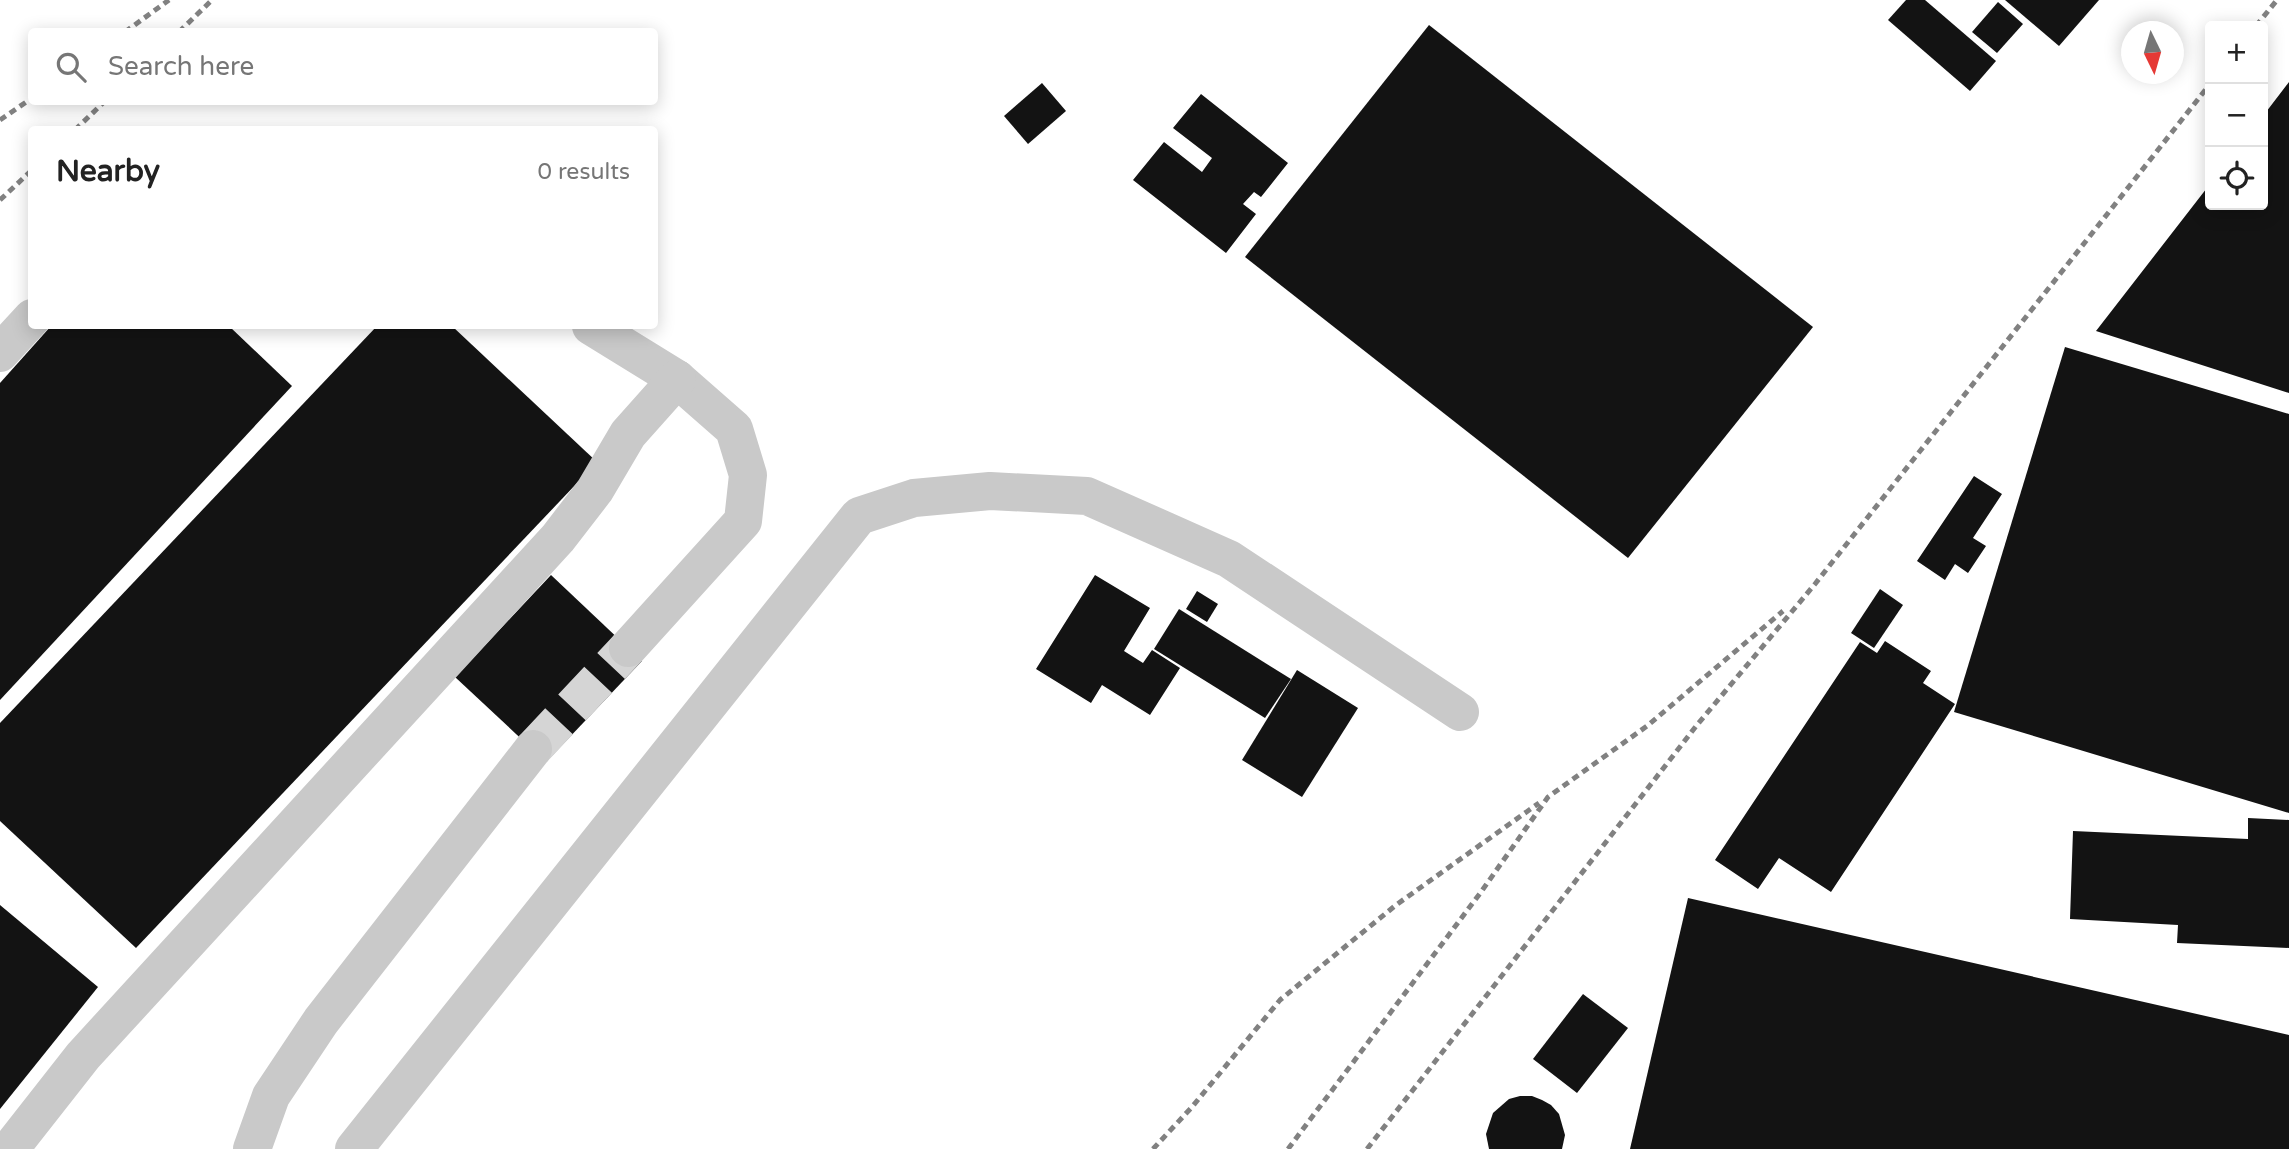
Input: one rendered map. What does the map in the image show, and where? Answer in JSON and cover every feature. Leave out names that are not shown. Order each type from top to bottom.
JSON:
[{"type":"lane","points":[[0,353],[28,322]]},
{"type":"lane","points":[[596,329],[677,379],[734,429],[748,475],[743,521],[628,648]]},
{"type":"lane","points":[[10,1149],[83,1056],[558,538],[595,490],[628,434],[677,379]]},
{"type":"lane","points":[[354,1149],[859,516],[914,498],[977,492],[1087,496],[1229,559],[1460,712]]},
{"type":"lane","points":[[252,1149],[271,1096],[321,1021],[533,749]]},
{"type":"building","points":[[1906,0],[1925,0],[1996,61],[1970,91],[1888,20]]},
{"type":"building","points":[[2005,0],[2099,0],[2059,46]]},
{"type":"building","points":[[1998,2],[2023,24],[1997,53],[1972,32]]},
{"type":"building","points":[[1429,25],[1813,327],[1628,558],[1245,257]]},
{"type":"building","points":[[2289,82],[2289,393],[2096,331],[2205,190],[2205,210],[2268,210],[2268,109]]},
{"type":"building","points":[[1042,83],[1066,111],[1028,144],[1004,116]]},
{"type":"building","points":[[1201,94],[1288,163],[1261,197],[1254,192],[1243,204],[1256,214],[1226,253],[1133,180],[1164,142],[1202,172],[1212,158],[1173,128]]},
{"type":"building","points":[[48,329],[232,329],[292,386],[0,700],[0,383]]},
{"type":"building","points":[[374,329],[455,329],[597,462],[136,948],[0,821],[0,723]]},
{"type":"building","points":[[2065,347],[2289,414],[2289,813],[1954,712]]},
{"type":"building","points":[[1974,476],[2002,494],[1973,538],[1986,546],[1968,573],[1955,564],[1945,580],[1917,561]]},
{"type":"building","points":[[551,575],[642,661],[546,762],[455,677]]},
{"type":"building","points":[[1095,575],[1150,608],[1124,651],[1143,663],[1152,650],[1180,668],[1150,715],[1102,685],[1091,703],[1036,669]]},
{"type":"building","points":[[1880,589],[1903,605],[1874,648],[1851,633]]},
{"type":"building","points":[[1197,591],[1218,604],[1207,622],[1186,609]]},
{"type":"building","points":[[1179,609],[1291,679],[1265,718],[1154,649]]},
{"type":"building","points":[[1885,641],[1931,671],[1923,683],[1955,704],[1831,892],[1779,858],[1758,889],[1715,860],[1860,642],[1877,653]]},
{"type":"building","points":[[1297,670],[1358,708],[1302,797],[1242,760]]},
{"type":"building","points":[[2248,818],[2289,820],[2289,948],[2177,943],[2178,925],[2070,919],[2073,831],[2248,839]]},
{"type":"building","points":[[1688,898],[2289,1035],[2289,1149],[1630,1149]]},
{"type":"building","points":[[0,905],[98,987],[0,1109]]},
{"type":"building","points":[[1583,994],[1628,1028],[1577,1093],[1533,1059]]},
{"type":"building","points":[[1532,1096],[1542,1100],[1559,1114],[1565,1135],[1562,1149],[1489,1149],[1486,1134],[1493,1113],[1509,1099]]},
{"type":"tunnel","points":[[533,749],[628,648]]},
{"type":"railway","points":[[130,28],[169,0]]},
{"type":"railway","points":[[183,28],[212,0]]},
{"type":"railway","points":[[2260,21],[2277,0]]},
{"type":"railway","points":[[1367,1149],[1697,725],[1815,584],[2205,90]]},
{"type":"railway","points":[[0,120],[28,101]]},
{"type":"railway","points":[[79,126],[101,105]]},
{"type":"railway","points":[[0,200],[28,174]]},
{"type":"railway","points":[[1288,1149],[1481,892],[1548,797],[1647,726],[1783,611]]},
{"type":"railway","points":[[1153,1149],[1192,1107],[1280,1000],[1396,905],[1539,803]]}]
